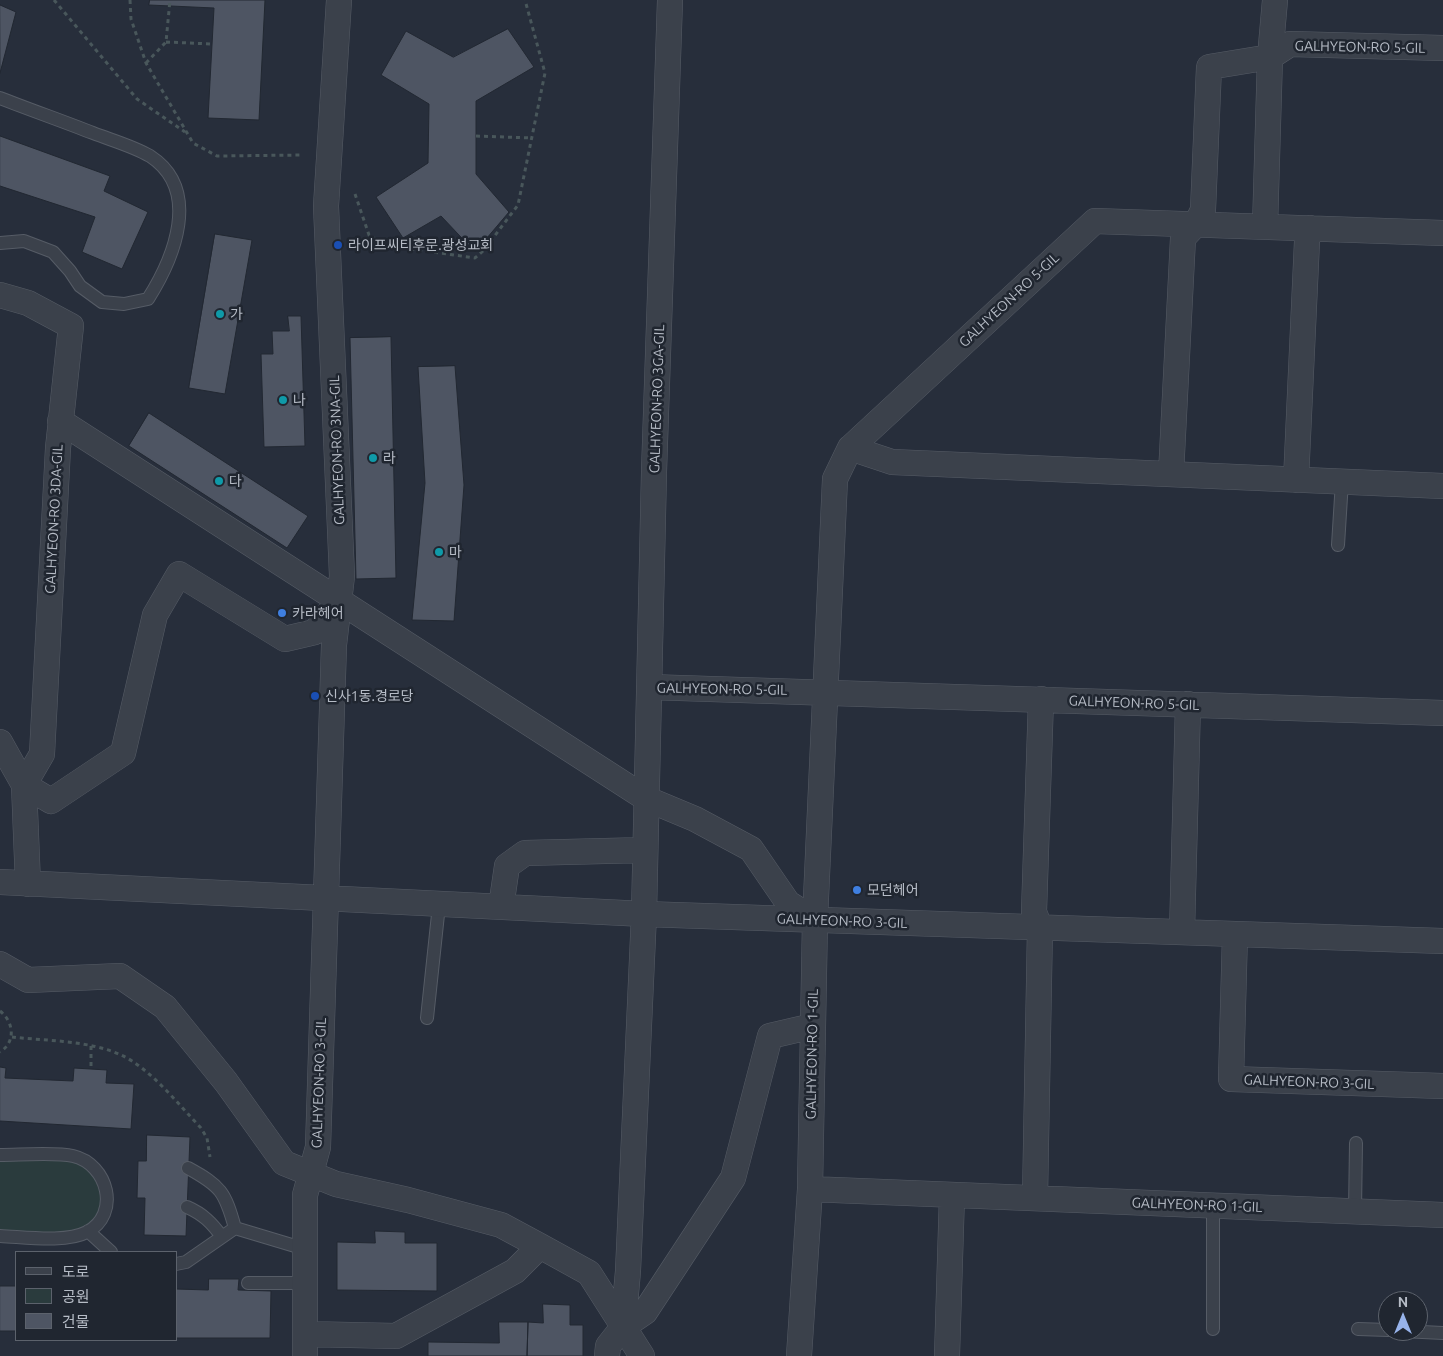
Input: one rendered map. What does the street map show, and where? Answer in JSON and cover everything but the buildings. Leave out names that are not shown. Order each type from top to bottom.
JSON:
[{"type":"street","name":"GALHYEON-RO 3NA-GIL","points":[[325,899],[334,645],[342,576],[326,206],[339,0]]},
{"type":"street","name":"GALHYEON-RO 3GA-GIL","points":[[644,914],[670,0]]},
{"type":"street","points":[[1265,226],[1270,57],[1275,0]]},
{"type":"street","name":"GALHYEON-RO 5-GIL","points":[[1270,57],[1290,44],[1443,48]]},
{"type":"street","points":[[1171,474],[1183,238],[1196,224],[1203,210],[1208,67],[1270,57]]},
{"type":"street","name":"GALHYEON-RO 5-GIL","points":[[815,920],[835,479],[850,448],[1095,220],[1443,233]]},
{"type":"street","points":[[1296,480],[1307,241],[1310,228]]},
{"type":"street","name":"GALHYEON-RO 3DA-GIL","points":[[0,295],[28,302],[71,326],[60,421],[42,754],[24,785]]},
{"type":"street","points":[[60,421],[646,799],[695,819],[750,850],[788,903],[815,920]]},
{"type":"street","points":[[850,448],[892,462],[1443,486]]},
{"type":"street","points":[[24,785],[51,801],[123,753],[155,615],[178,574],[285,639],[315,632],[339,600]]},
{"type":"street","name":"GALHYEON-RO 5-GIL","points":[[649,687],[825,691],[1443,713]]},
{"type":"street","points":[[1035,1198],[1040,927],[1034,912],[1041,699]]},
{"type":"street","points":[[1182,932],[1188,704]]},
{"type":"street","points":[[0,742],[24,785],[28,884]]},
{"type":"street","points":[[501,907],[508,866],[525,853],[645,850]]},
{"type":"street","name":"GALHYEON-RO 3-GIL","points":[[0,882],[644,914],[1443,941]]},
{"type":"street","name":"GALHYEON-RO 3-GIL","points":[[305,1345],[305,1195],[318,1148],[325,899]]},
{"type":"street","points":[[622,1327],[630,1210],[644,914]]},
{"type":"street","name":"GALHYEON-RO 1-GIL","points":[[799,1356],[810,1189],[815,920]]},
{"type":"street","name":"GALHYEON-RO 3-GIL","points":[[1235,934],[1231,1079],[1443,1086]]},
{"type":"street","points":[[0,964],[28,980],[120,976],[165,1007],[226,1082],[284,1163],[336,1184],[408,1200],[501,1225],[540,1246],[589,1273],[642,1356]]},
{"type":"street","points":[[607,1356],[608,1346],[622,1327],[645,1312],[733,1178],[770,1036],[813,1026]]},
{"type":"street","name":"GALHYEON-RO 1-GIL","points":[[810,1189],[1443,1215]]},
{"type":"street","points":[[947,1356],[952,1195]]},
{"type":"street","points":[[305,1345],[396,1336],[515,1271],[540,1246]]},
{"type":"lane","points":[[0,98],[150,156],[172,179],[181,204],[176,239],[163,276],[148,299],[124,304],[102,302],[80,286],[53,252],[24,241],[0,244]]},
{"type":"lane","points":[[1338,545],[1342,482]]},
{"type":"lane","points":[[427,1018],[438,905]]},
{"type":"lane","points":[[1355,1212],[1356,1143]]},
{"type":"lane","points":[[0,1155],[73,1156],[90,1165],[102,1176],[107,1190],[106,1208],[100,1222],[88,1231],[73,1237],[0,1236]]},
{"type":"lane","points":[[188,1168],[213,1182],[228,1203],[235,1228]]},
{"type":"lane","points":[[1213,1205],[1213,1329]]},
{"type":"lane","points":[[187,1207],[200,1212],[222,1237]]},
{"type":"lane","points":[[235,1228],[305,1248]]},
{"type":"lane","points":[[178,1264],[186,1262],[235,1228]]},
{"type":"lane","points":[[88,1231],[110,1251]]},
{"type":"lane","points":[[248,1283],[305,1283]]},
{"type":"lane","points":[[1358,1329],[1378,1330]]},
{"type":"lane","points":[[1428,1332],[1443,1333]]},
{"type":"path","points":[[54,0],[137,99],[187,133]]},
{"type":"path","points":[[130,0],[131,19],[146,63],[193,143],[216,156],[329,155]]},
{"type":"path","points":[[146,63],[166,42],[170,0]]},
{"type":"path","points":[[353,188],[369,235],[384,245],[475,258],[484,250],[518,205],[546,73],[525,0]]},
{"type":"path","points":[[166,42],[212,44]]},
{"type":"path","points":[[476,136],[532,138]]},
{"type":"path","points":[[0,1011],[10,1022],[12,1037],[0,1052]]},
{"type":"path","points":[[12,1037],[91,1046],[123,1056],[142,1069],[201,1128],[207,1138],[213,1182]]},
{"type":"path","points":[[91,1046],[91,1069]]},
{"type":"green space","points":[[0,1155],[73,1156],[90,1165],[106,1208],[88,1231],[0,1236]]},
{"type":"place","name":"라이프씨티후문.광성교회","points":[[338,245]]},
{"type":"place","name":"가","points":[[220,314]]},
{"type":"place","name":"나","points":[[283,400]]},
{"type":"place","name":"라","points":[[373,458]]},
{"type":"place","name":"다","points":[[219,481]]},
{"type":"place","name":"마","points":[[439,552]]},
{"type":"place","name":"카라헤어","points":[[282,613]]},
{"type":"place","name":"신사1동.경로당","points":[[315,696]]},
{"type":"place","name":"모던헤어","points":[[857,890]]}]
